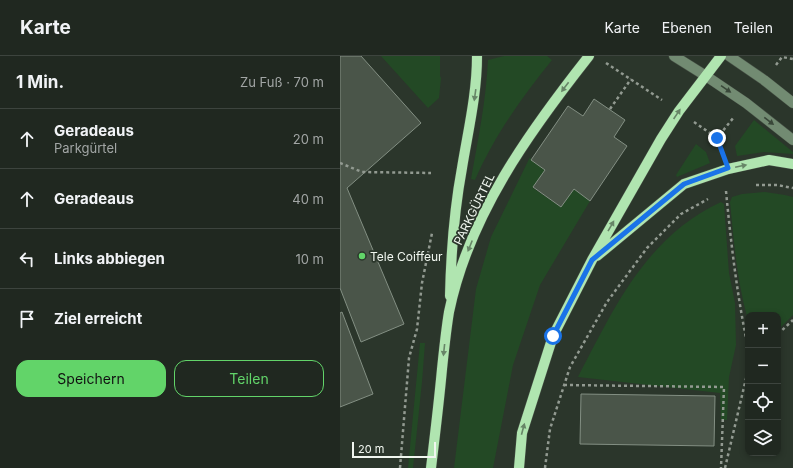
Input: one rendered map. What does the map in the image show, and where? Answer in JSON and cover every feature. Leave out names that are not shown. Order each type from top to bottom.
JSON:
[{"type":"main road","points":[[449,312],[451,253],[455,210],[471,121],[477,75],[477,56]]},
{"type":"main road","name":"PARKGÜRTEL","points":[[431,468],[449,312],[464,261],[482,216],[498,186],[531,133],[589,56]]},
{"type":"main road","points":[[519,468],[522,434],[553,336],[592,260],[661,139],[679,111],[721,56]]},
{"type":"main road","points":[[592,260],[684,184],[728,168],[769,160],[793,164]]},
{"type":"street","points":[[674,56],[746,103],[793,140]]},
{"type":"street","points":[[729,56],[764,80],[793,103]]},
{"type":"path","points":[[602,61],[679,111],[717,138],[728,168]]},
{"type":"path","points":[[610,109],[631,79]]},
{"type":"path","points":[[717,138],[746,103]]},
{"type":"path","points":[[340,163],[362,172],[431,173]]},
{"type":"path","points":[[750,185],[777,185],[793,188]]},
{"type":"path","points":[[720,193],[726,190],[735,276],[745,331]]},
{"type":"path","points":[[545,468],[550,429],[570,367],[607,302],[647,248],[681,214],[713,196]]},
{"type":"path","points":[[781,331],[793,320]]},
{"type":"path","points":[[400,468],[409,358]]},
{"type":"path","points":[[725,468],[745,383]]},
{"type":"path","points":[[564,385],[724,387],[721,468]]},
{"type":"green space","points":[[381,56],[440,56],[441,78],[439,98],[428,108]]},
{"type":"green space","points":[[504,56],[547,56],[552,60],[509,117],[475,180],[471,179],[484,105],[488,60]]},
{"type":"green space","points":[[754,120],[793,152],[793,154],[764,152],[737,156],[735,146]]},
{"type":"green space","points":[[696,144],[706,152],[710,163],[677,177],[676,175]]},
{"type":"green space","points":[[530,157],[531,160],[545,170],[533,188],[561,207],[574,189],[590,201],[540,285],[513,365],[493,468],[454,468],[476,289],[491,237]]},
{"type":"green space","points":[[765,192],[793,197],[793,315],[781,327],[781,312],[746,312],[739,277],[730,202],[732,197],[742,194]]},
{"type":"green space","points":[[721,202],[724,204],[729,273],[735,303],[736,345],[729,377],[727,420],[721,420],[720,393],[578,377],[619,301],[652,255],[672,234],[695,217]]},
{"type":"green space","points":[[420,343],[425,343],[422,382],[413,468],[408,468]]},
{"type":"building","points":[[340,56],[361,56],[421,123],[347,188],[404,324],[361,342],[340,288]]},
{"type":"building","points":[[594,99],[625,120],[614,137],[627,146],[590,201],[574,189],[561,207],[533,187],[545,170],[531,160],[568,106],[583,116]]},
{"type":"building","points":[[342,312],[373,394],[340,407],[340,313]]},
{"type":"building","points":[[581,394],[715,396],[714,446],[580,444]]},
{"type":"place","name":"Tele Coiffeur","points":[[362,256]]},
{"type":"route","points":[[553,336],[592,260],[684,184],[728,168],[717,138]]}]
